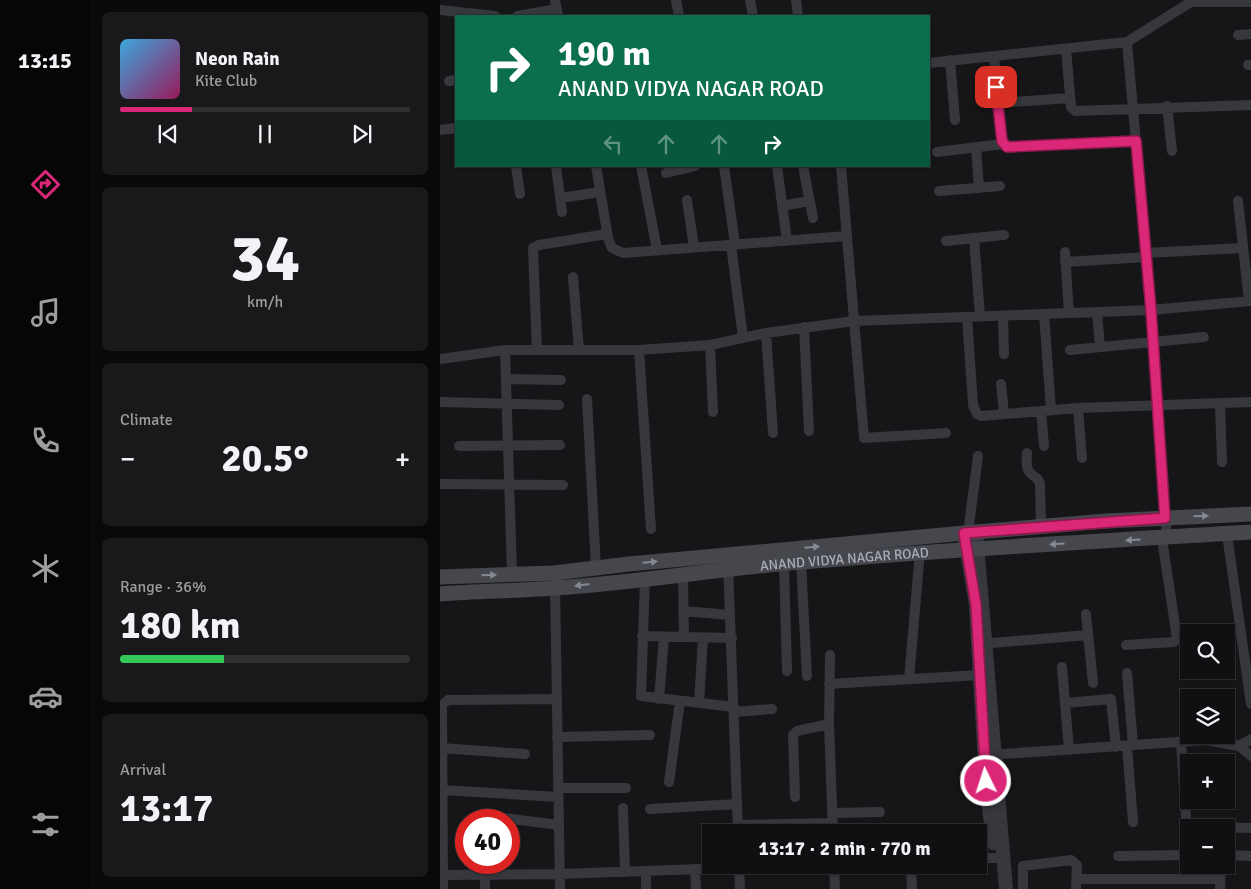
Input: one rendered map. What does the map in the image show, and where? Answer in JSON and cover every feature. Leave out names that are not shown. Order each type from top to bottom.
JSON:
[{"type":"main road","name":"ANAND VIDYA NAGAR ROAD","points":[[440,577],[512,575],[555,581],[596,568],[728,555],[1041,527],[1251,514]]},
{"type":"main road","name":"ANAND VIDYA NAGAR ROAD","points":[[440,594],[555,581],[645,578],[920,551],[972,551],[1251,532]]},
{"type":"street","points":[[676,0],[679,15]]},
{"type":"street","points":[[750,0],[753,15]]},
{"type":"street","points":[[796,0],[798,15]]},
{"type":"street","points":[[930,63],[1126,42],[1193,1],[1251,2]]},
{"type":"street","points":[[522,15],[556,8]]},
{"type":"street","points":[[440,10],[486,15]]},
{"type":"street","points":[[1238,35],[1251,34]]},
{"type":"street","points":[[1126,42],[1151,310],[1165,518],[1164,538],[1177,638],[1174,642],[1126,645]]},
{"type":"street","points":[[1066,48],[1072,110],[1078,112],[1132,107],[1251,105]]},
{"type":"street","points":[[994,56],[1003,144]]},
{"type":"street","points":[[950,60],[955,120]]},
{"type":"street","points":[[998,103],[1070,98]]},
{"type":"street","points":[[1167,106],[1172,151]]},
{"type":"street","points":[[440,130],[455,128]]},
{"type":"street","points":[[937,152],[1003,144],[1011,148],[1136,141]]},
{"type":"street","points":[[976,147],[979,188]]},
{"type":"street","points":[[516,167],[520,194]]},
{"type":"street","points":[[556,167],[562,212]]},
{"type":"street","points":[[596,167],[607,234],[612,248],[623,253],[846,236]]},
{"type":"street","points":[[641,167],[657,250]]},
{"type":"street","points":[[666,173],[691,167]]},
{"type":"street","points":[[724,167],[743,338]]},
{"type":"street","points":[[777,167],[787,241]]},
{"type":"street","points":[[803,167],[812,218]]},
{"type":"street","points":[[840,167],[864,438],[946,433]]},
{"type":"street","points":[[940,191],[1000,186]]},
{"type":"street","points":[[560,198],[600,192]]},
{"type":"street","points":[[687,200],[694,247]]},
{"type":"street","points":[[782,206],[809,200]]},
{"type":"street","points":[[440,359],[505,350],[639,350],[710,345],[766,333],[854,321],[1151,310],[1250,301],[1238,201]]},
{"type":"street","points":[[537,350],[532,278],[533,248],[539,245],[607,234]]},
{"type":"street","points":[[946,241],[1004,235]]},
{"type":"street","points":[[974,238],[980,316]]},
{"type":"street","points":[[1069,313],[1065,257],[1146,255],[1243,248]]},
{"type":"street","points":[[572,277],[580,350]]},
{"type":"street","points":[[1098,312],[1100,347]]},
{"type":"street","points":[[1044,314],[1046,410],[1044,446]]},
{"type":"street","points":[[1002,316],[1004,354]]},
{"type":"street","points":[[967,317],[975,411],[981,416],[1078,408],[1251,402]]},
{"type":"street","points":[[804,327],[809,431]]},
{"type":"street","points":[[766,333],[773,433]]},
{"type":"street","points":[[1070,350],[1204,336]]},
{"type":"street","points":[[710,345],[713,412]]},
{"type":"street","points":[[505,350],[512,575]]},
{"type":"street","points":[[639,350],[651,529]]},
{"type":"street","points":[[506,378],[561,380]]},
{"type":"street","points":[[1001,384],[1004,414]]},
{"type":"street","points":[[587,399],[596,568]]},
{"type":"street","points":[[440,402],[559,405]]},
{"type":"street","points":[[1220,404],[1222,462]]},
{"type":"street","points":[[1078,408],[1082,458]]},
{"type":"street","points":[[458,446],[508,444],[560,445]]},
{"type":"street","points":[[1027,453],[1026,469],[1029,474],[1038,479],[1040,484],[1041,527]]},
{"type":"street","points":[[978,456],[969,533],[982,644],[997,889]]},
{"type":"street","points":[[440,484],[563,485]]},
{"type":"street","points":[[1227,534],[1251,704]]},
{"type":"street","points":[[909,679],[920,551]]},
{"type":"street","points":[[728,555],[738,824]]},
{"type":"street","points":[[801,562],[807,676]]},
{"type":"street","points":[[784,564],[787,671]]},
{"type":"street","points":[[682,574],[684,637]]},
{"type":"street","points":[[645,578],[640,693],[644,698],[699,703],[734,709],[772,709]]},
{"type":"street","points":[[555,581],[560,889]]},
{"type":"street","points":[[684,611],[730,616]]},
{"type":"street","points":[[1086,614],[1093,683]]},
{"type":"street","points":[[982,644],[1088,635]]},
{"type":"street","points":[[642,636],[732,638]]},
{"type":"street","points":[[659,699],[664,637]]},
{"type":"street","points":[[699,703],[703,638]]},
{"type":"street","points":[[982,644],[979,675],[1006,889]]},
{"type":"street","points":[[830,655],[829,724],[833,823]]},
{"type":"street","points":[[1062,668],[1069,750]]},
{"type":"street","points":[[1127,673],[1133,822]]},
{"type":"street","points":[[829,684],[979,675]]},
{"type":"street","points":[[444,889],[442,875],[442,705],[448,700],[556,698]]},
{"type":"street","points":[[1065,703],[1112,699],[1116,747]]},
{"type":"street","points":[[669,782],[680,701]]},
{"type":"street","points":[[795,797],[793,735],[797,731],[829,724]]},
{"type":"street","points":[[557,737],[650,735]]},
{"type":"street","points":[[1239,746],[1251,739]]},
{"type":"street","points":[[989,755],[1180,742]]},
{"type":"street","points":[[1181,744],[1186,819]]},
{"type":"street","points":[[1228,744],[1239,746],[1251,756]]},
{"type":"street","points":[[441,748],[525,754]]},
{"type":"street","points":[[442,790],[558,793],[626,788]]},
{"type":"street","points":[[650,809],[737,804]]},
{"type":"street","points":[[623,808],[625,872]]},
{"type":"street","points":[[817,824],[833,823],[880,812]]},
{"type":"street","points":[[520,820],[559,825]]},
{"type":"street","points":[[1235,827],[1251,828]]},
{"type":"street","points":[[1118,856],[1180,855]]},
{"type":"street","points":[[1235,855],[1251,856]]},
{"type":"street","points":[[987,858],[995,858]]},
{"type":"street","points":[[1023,889],[1022,870],[1027,865],[1071,860],[1077,865],[1077,884],[1220,884]]},
{"type":"street","points":[[695,869],[696,889]]},
{"type":"street","points":[[442,875],[560,874],[702,869]]},
{"type":"street","points":[[646,871],[646,889]]},
{"type":"street","points":[[740,874],[740,889]]},
{"type":"street","points":[[834,874],[835,889]]},
{"type":"street","points":[[911,874],[912,889]]},
{"type":"street","points":[[484,875],[485,889]]},
{"type":"route","points":[[986,781],[976,644],[976,605],[964,533],[1165,518],[1151,310],[1136,141],[1007,147],[1002,141],[996,87]]}]
